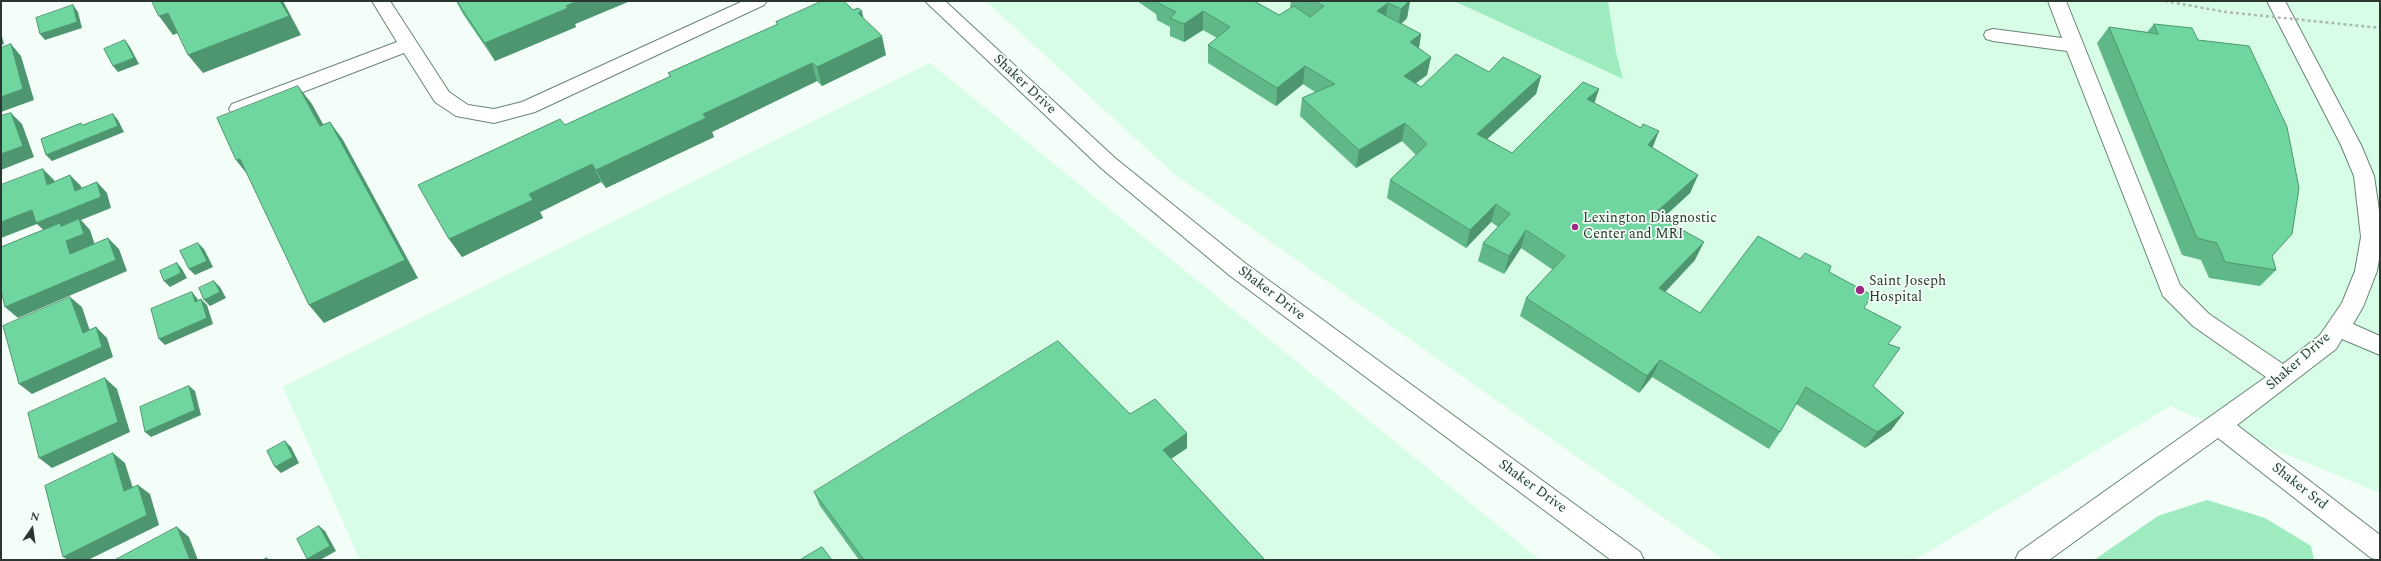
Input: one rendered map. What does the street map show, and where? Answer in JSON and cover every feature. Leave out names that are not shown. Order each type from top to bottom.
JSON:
[{"type":"street","points":[[381,1],[442,97],[463,111],[494,116],[528,107],[758,1]]},
{"type":"street","name":"Shaker Drive","points":[[934,1],[1108,163],[1237,269],[1631,560]]},
{"type":"street","points":[[2057,1],[2171,290],[2201,320],[2284,377]]},
{"type":"street","name":"Shaker Drive","points":[[2028,560],[2284,377],[2328,342],[2352,308],[2366,271],[2372,237],[2368,196],[2364,176],[2351,145],[2276,1]]},
{"type":"street","points":[[1993,35],[2074,46]]},
{"type":"street","points":[[239,109],[409,44]]},
{"type":"street","points":[[2338,327],[2380,346]]},
{"type":"street","name":"Shaker Srd","points":[[2218,424],[2380,550]]},
{"type":"path","points":[[2165,1],[2226,12],[2380,28]]},
{"type":"shaded area","name":"Saint Joseph Hospital","points":[[986,1],[1454,1],[1623,79],[1616,52],[1608,1],[2380,1],[2380,493],[2170,406],[1914,560],[1724,560],[1173,173]]},
{"type":"shaded area","points":[[930,63],[1540,560],[360,560],[283,387]]},
{"type":"green space","points":[[1454,1],[1608,1],[1616,52],[1623,79]]},
{"type":"green space","points":[[2207,500],[2265,518],[2311,546],[2314,560],[2094,560],[2158,516]]},
{"type":"building","points":[[152,1],[280,1],[289,16],[188,55],[168,13],[159,16]]},
{"type":"building","points":[[457,1],[577,1],[566,6],[568,8],[485,43]]},
{"type":"building","points":[[822,1],[844,1],[853,10],[858,8],[862,11],[858,13],[882,36],[817,67],[812,63],[703,114],[706,118],[596,170],[592,164],[529,194],[533,200],[449,239],[418,185],[560,119],[565,125],[671,76],[668,73],[778,24],[776,22]]},
{"type":"building","name":"Lexington Diagnostic Center and MRI","points":[[1254,1],[1279,15],[1294,6],[1310,17],[1324,6],[1314,1],[1409,1],[1401,9],[1388,3],[1377,11],[1421,34],[1410,42],[1431,57],[1404,76],[1421,87],[1456,54],[1489,72],[1503,57],[1541,76],[1477,134],[1512,153],[1583,82],[1599,89],[1587,99],[1641,128],[1643,124],[1659,131],[1648,145],[1698,175],[1654,214],[1704,242],[1659,288],[1700,313],[1758,236],[1800,259],[1805,253],[1831,266],[1829,272],[1872,295],[1864,308],[1901,327],[1888,344],[1900,348],[1873,386],[1904,413],[1877,432],[1806,387],[1780,432],[1660,360],[1647,376],[1526,298],[1565,256],[1526,230],[1509,256],[1483,243],[1510,214],[1496,204],[1470,230],[1390,180],[1427,144],[1405,123],[1359,150],[1302,98],[1335,84],[1305,66],[1277,88],[1208,45],[1230,27],[1203,11],[1184,24],[1170,18],[1176,12],[1156,2]]},
{"type":"building","points":[[73,5],[77,22],[40,34],[36,18]]},
{"type":"building","points":[[2154,24],[2192,28],[2198,40],[2249,46],[2287,127],[2299,188],[2292,234],[2272,256],[2276,270],[2225,262],[2217,243],[2197,238],[2109,27],[2158,34]]},
{"type":"building","points":[[125,40],[134,58],[113,66],[104,49]]},
{"type":"building","points":[[11,44],[23,89],[1,97],[1,48]]},
{"type":"building","points":[[298,86],[320,126],[330,122],[405,260],[309,305],[240,159],[236,160],[217,118]]},
{"type":"building","points":[[11,113],[23,146],[1,154],[1,116]]},
{"type":"building","points":[[113,114],[118,126],[46,155],[41,139],[81,123],[82,125]]},
{"type":"building","points":[[43,169],[47,185],[70,175],[75,191],[97,182],[101,197],[36,223],[32,210],[1,222],[1,185]]},
{"type":"building","points":[[79,219],[84,234],[66,241],[70,254],[108,238],[116,260],[5,307],[1,290],[1,247],[60,223],[61,226]]},
{"type":"building","points":[[198,243],[207,261],[189,269],[180,251]]},
{"type":"building","points":[[177,263],[181,273],[164,281],[160,271]]},
{"type":"building","points":[[214,281],[220,292],[204,300],[199,288]]},
{"type":"building","points":[[192,292],[195,302],[201,299],[207,318],[159,339],[151,309]]},
{"type":"building","points":[[70,297],[83,333],[96,327],[102,347],[19,384],[3,326]]},
{"type":"building","points":[[1058,341],[1130,414],[1155,399],[1187,433],[1163,450],[1265,560],[864,560],[814,492]]},
{"type":"building","points":[[105,378],[118,422],[39,458],[28,413]]},
{"type":"building","points":[[189,386],[195,410],[145,432],[140,407]]},
{"type":"building","points":[[285,441],[293,457],[275,467],[267,451]]},
{"type":"building","points":[[113,453],[124,491],[138,485],[147,515],[63,557],[45,486]]},
{"type":"building","points":[[319,526],[330,546],[307,559],[297,539]]},
{"type":"building","points":[[177,527],[190,560],[115,560]]},
{"type":"building","points":[[822,547],[832,560],[800,560]]},
{"type":"place","name":"Lexington Diagnostic Center and MRI","points":[[1575,227]]},
{"type":"place","name":"Saint Joseph Hospital","points":[[1860,290]]}]
